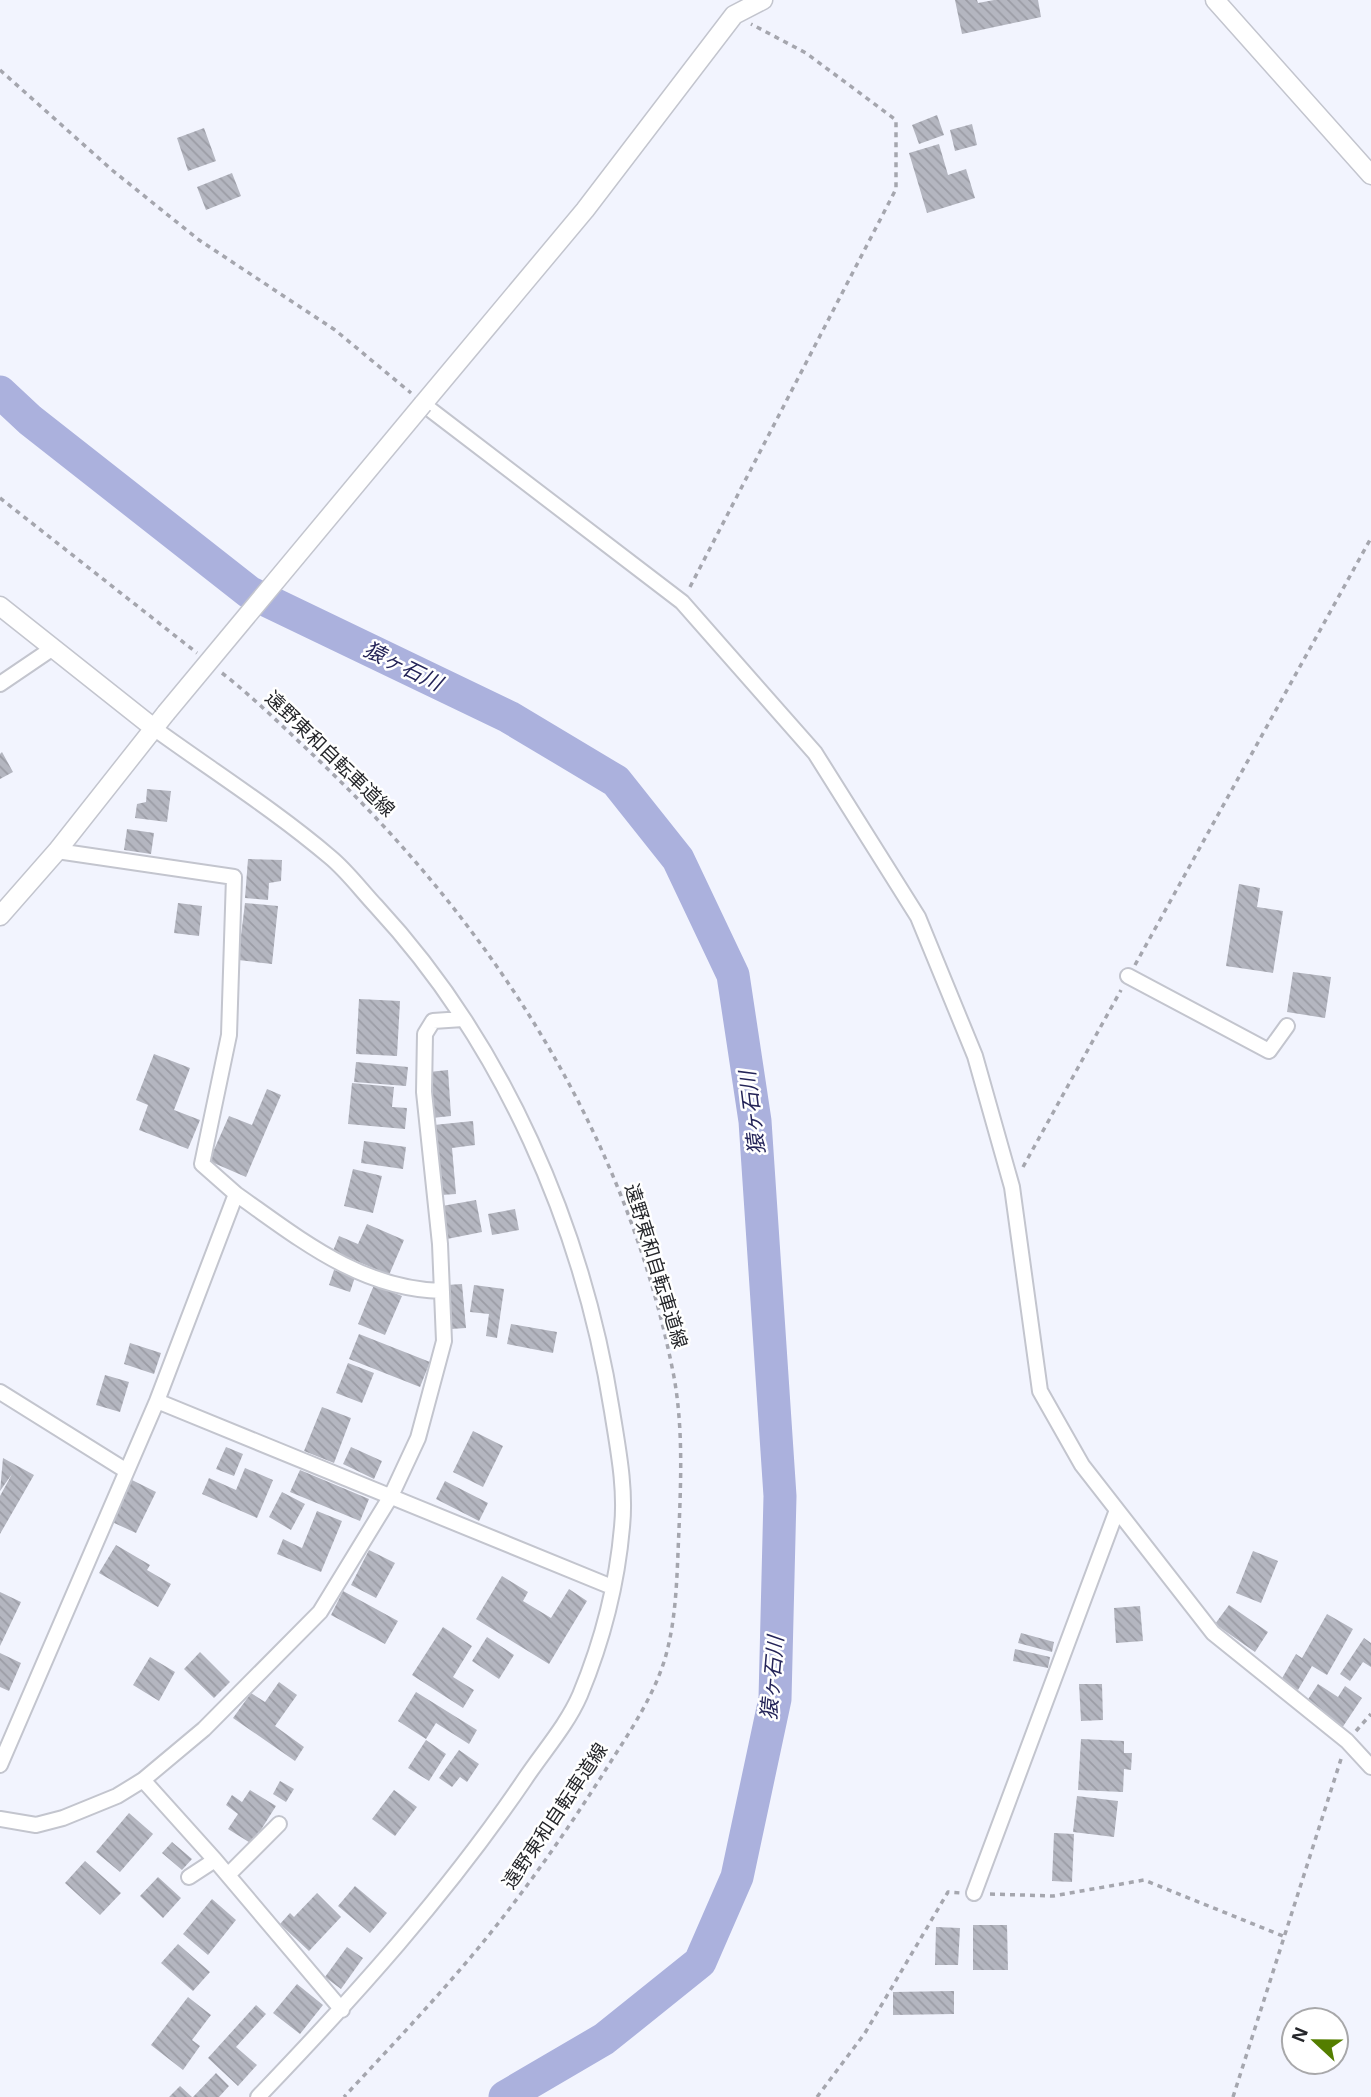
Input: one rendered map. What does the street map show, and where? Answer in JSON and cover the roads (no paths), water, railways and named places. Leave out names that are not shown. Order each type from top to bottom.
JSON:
[{"type":"street","points":[[0,916],[57,851],[166,713],[585,210],[734,15],[763,0]]},
{"type":"street","points":[[1215,0],[1371,175]]},
{"type":"street","points":[[423,404],[682,603],[815,753],[918,917],[975,1056],[1012,1187],[1041,1391],[1082,1465],[1213,1633],[1347,1741],[1371,1767]]},
{"type":"street","points":[[0,606],[155,729],[332,858],[417,951],[463,1019],[513,1105],[557,1206],[582,1273],[605,1367],[621,1470],[623,1524],[606,1625],[578,1700],[513,1796],[424,1915],[342,2010],[258,2097]]},
{"type":"street","points":[[0,684],[53,648]]},
{"type":"street","points":[[57,851],[234,877],[229,1035],[202,1164],[236,1194],[326,1258],[410,1290],[442,1291]]},
{"type":"street","points":[[1128,976],[1269,1051],[1287,1026]]},
{"type":"street","points":[[0,1819],[36,1825],[63,1818],[117,1796],[143,1780],[204,1729],[281,1656],[320,1612],[391,1496],[418,1438],[444,1341],[440,1244],[424,1092],[425,1034],[433,1021],[463,1019]]},
{"type":"street","points":[[0,1765],[157,1401],[236,1194]]},
{"type":"street","points":[[0,1392],[125,1470]]},
{"type":"street","points":[[157,1401],[612,1587]]},
{"type":"street","points":[[974,1893],[1117,1510]]},
{"type":"street","points":[[143,1780],[228,1875],[342,2010]]},
{"type":"street","points":[[228,1875],[279,1824]]},
{"type":"street","points":[[189,1877],[215,1860]]},
{"type":"waterway","name":"猿ヶ石川","points":[[0,392],[30,420],[249,592],[509,717],[616,781],[678,859],[733,975],[755,1121],[780,1496],[775,1699],[737,1877],[700,1962],[604,2039],[505,2097]]}]
